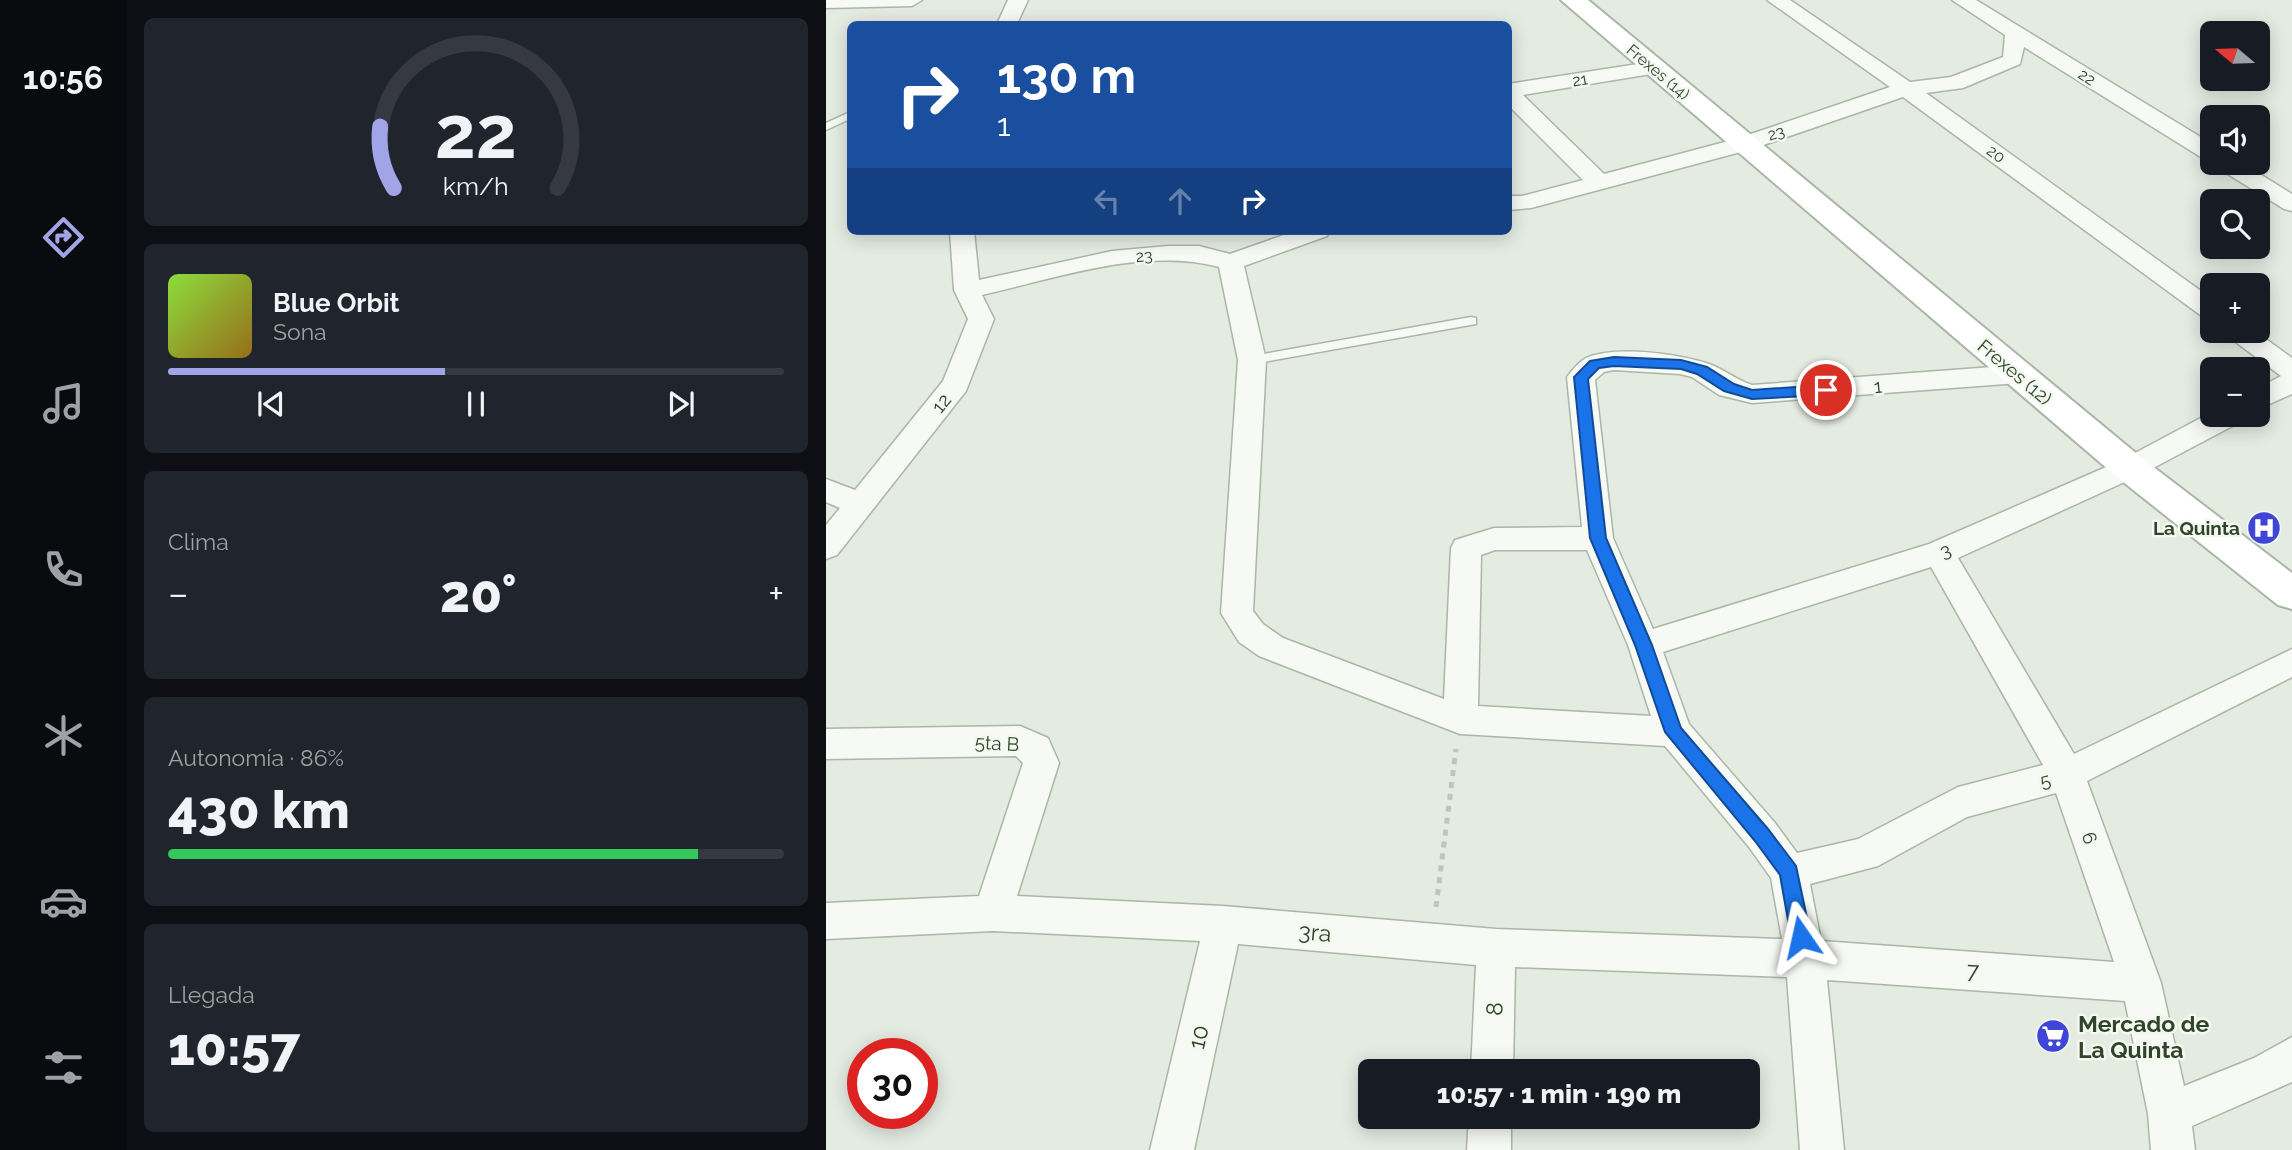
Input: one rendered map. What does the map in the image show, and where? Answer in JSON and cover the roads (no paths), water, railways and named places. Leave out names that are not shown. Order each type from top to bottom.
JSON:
[{"type":"main road","name":"Frexes (14)","points":[[1573,0],[1744,144]]},
{"type":"main road","name":"Frexes (12)","points":[[1744,144],[2130,468],[2292,594]]},
{"type":"street","points":[[826,2],[912,0]]},
{"type":"street","points":[[1008,21],[1018,0]]},
{"type":"street","name":"20","points":[[1777,0],[1906,89],[2200,302]]},
{"type":"street","name":"22","points":[[1962,0],[2200,147]]},
{"type":"street","name":"23","points":[[1512,203],[1744,144],[1906,89],[1955,83],[2013,60],[2015,33]]},
{"type":"street","name":"21","points":[[1512,91],[1651,68]]},
{"type":"street","points":[[1512,94],[1598,182]]},
{"type":"street","points":[[2245,175],[2292,204]]},
{"type":"street","name":"12","points":[[826,547],[956,384],[981,319],[967,290],[962,235]]},
{"type":"street","points":[[1306,235],[1231,261],[1252,360],[1237,613],[1251,633],[1271,647],[1460,720],[1674,732]]},
{"type":"street","name":"23","points":[[967,290],[1112,259],[1168,253],[1199,254],[1231,261]]},
{"type":"street","points":[[2254,343],[2292,371]]},
{"type":"street","name":"1","points":[[1598,538],[1581,377],[1595,365],[1614,361],[1681,365],[1702,371],[1729,388],[1752,394],[2019,374]]},
{"type":"street","points":[[2270,394],[2292,382]]},
{"type":"street","name":"3","points":[[1644,645],[1939,553],[2130,468],[2207,427]]},
{"type":"street","points":[[826,490],[859,504]]},
{"type":"street","points":[[1460,720],[1466,548],[1494,539],[1598,538],[1644,645],[1674,732],[1762,835],[1789,872],[1805,959],[1822,1150]]},
{"type":"street","name":"6","points":[[1939,553],[2067,774],[2141,983],[2175,1140]]},
{"type":"street","name":"5","points":[[1789,872],[1865,854],[1958,803],[2067,774],[2292,662]]},
{"type":"street","name":"5ta B","points":[[826,744],[1020,741],[1036,749],[1041,763],[993,914]]},
{"type":"street","name":"3ra","points":[[826,920],[993,914],[1223,924],[1496,948],[1805,959]]},
{"type":"street","name":"10","points":[[1172,1150],[1223,924]]},
{"type":"street","name":"8","points":[[1492,1059],[1496,948]]},
{"type":"street","name":"7","points":[[1805,959],[2141,983]]},
{"type":"street","points":[[2175,1140],[2292,1058]]},
{"type":"street","points":[[1489,1150],[1490,1129]]},
{"type":"lane","points":[[826,127],[847,116]]},
{"type":"lane","points":[[1252,360],[1471,321]]},
{"type":"place","name":"La Quinta","points":[[2264,528]]},
{"type":"place","name":"Mercado de La Quinta","points":[[2053,1036]]}]
